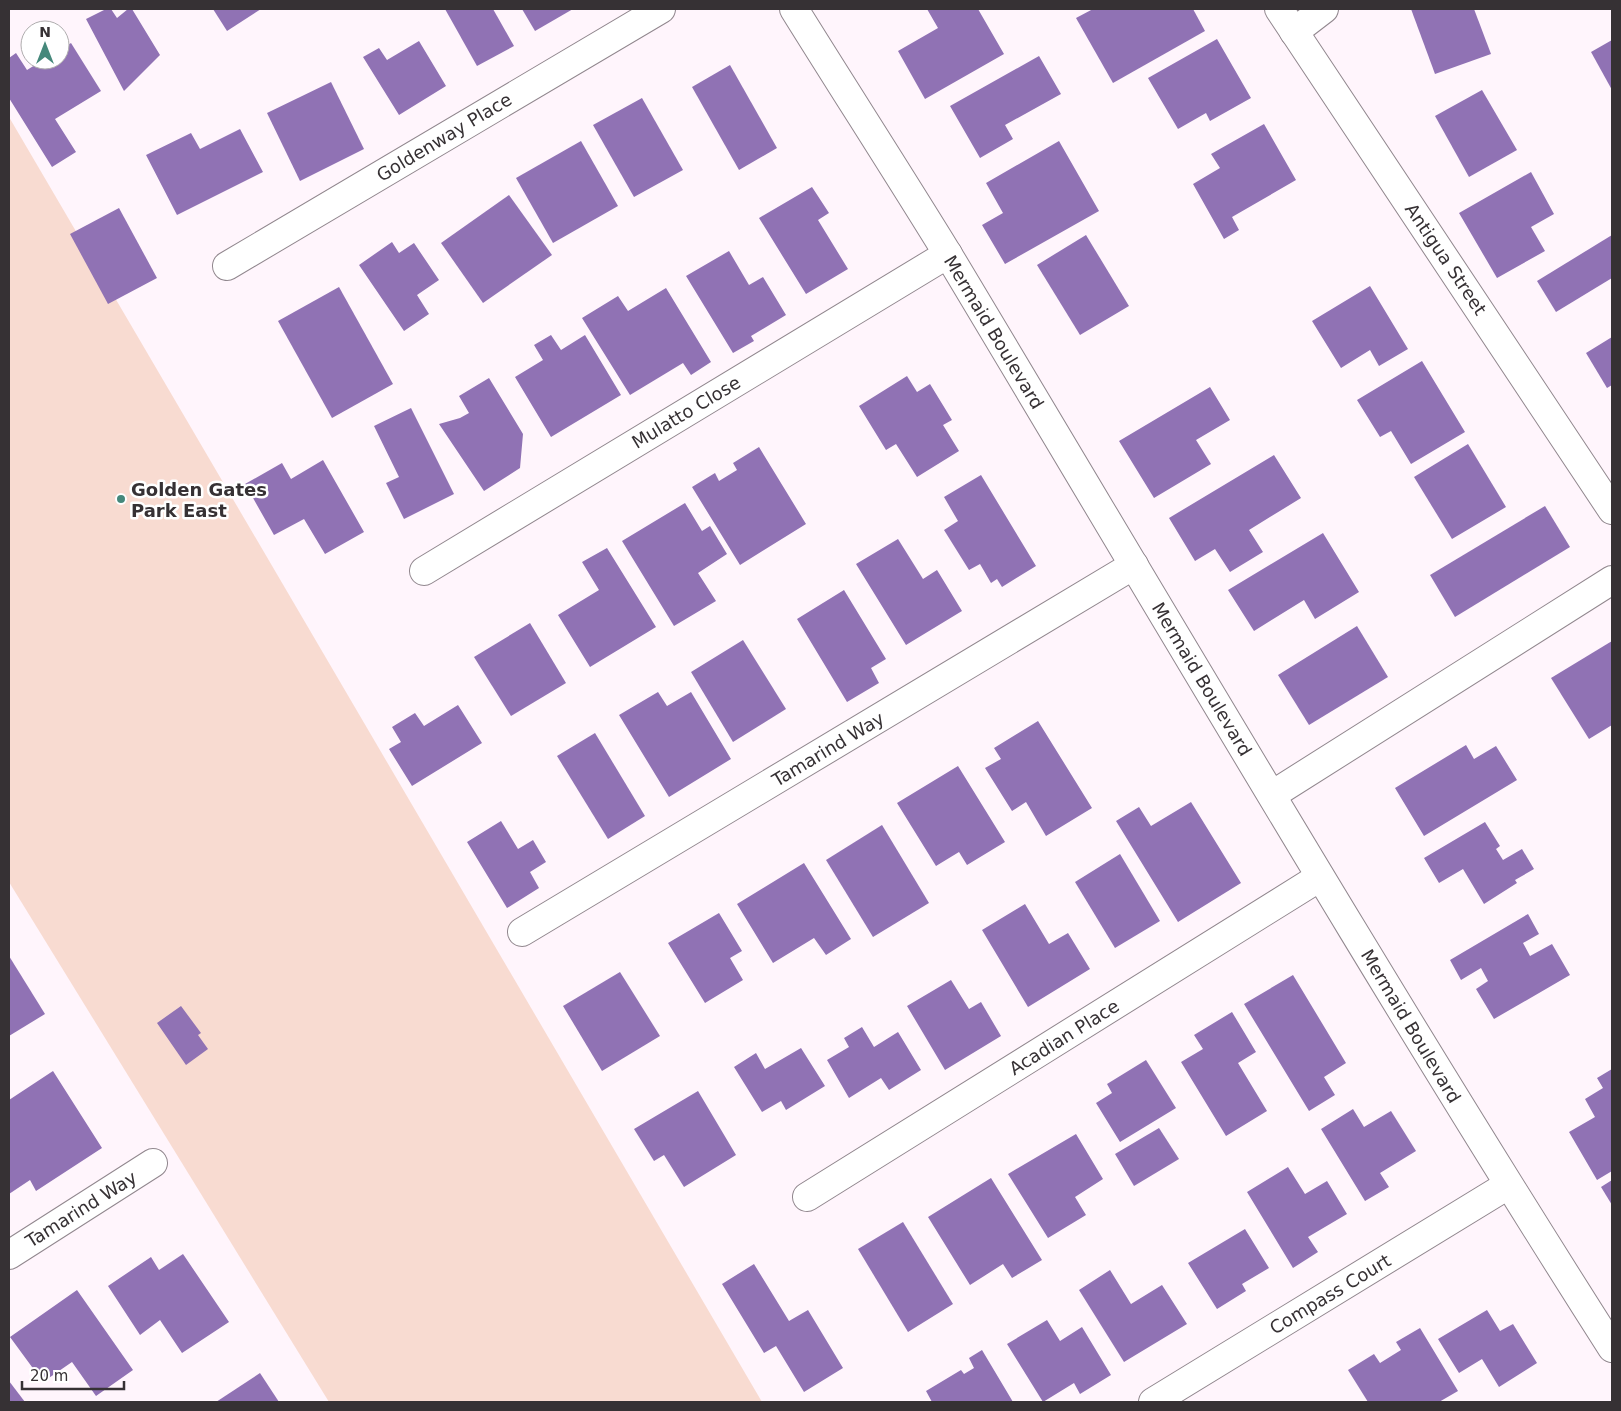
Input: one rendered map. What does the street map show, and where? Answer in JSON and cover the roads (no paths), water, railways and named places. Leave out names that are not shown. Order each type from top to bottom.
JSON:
[{"type":"street","name":"Goldenway Place","points":[[227,266],[660,9]]},
{"type":"street","name":"Mermaid Boulevard","points":[[794,9],[948,254],[1320,877],[1508,1185],[1612,1348]]},
{"type":"street","name":"Antigua Street","points":[[1279,9],[1612,510]]},
{"type":"street","points":[[1294,32],[1324,9]]},
{"type":"street","name":"Mulatto Close","points":[[424,571],[948,254]]},
{"type":"street","name":"Tamarind Way","points":[[522,932],[1134,565]]},
{"type":"street","points":[[1272,795],[1612,580]]},
{"type":"street","name":"Acadian Place","points":[[807,1197],[1320,877]]},
{"type":"street","name":"Tamarind Way","points":[[9,1255],[153,1163]]},
{"type":"street","name":"Compass Court","points":[[1153,1402],[1508,1185]]},
{"type":"place","name":"Golden Gates Park East","points":[[121,499]]}]
